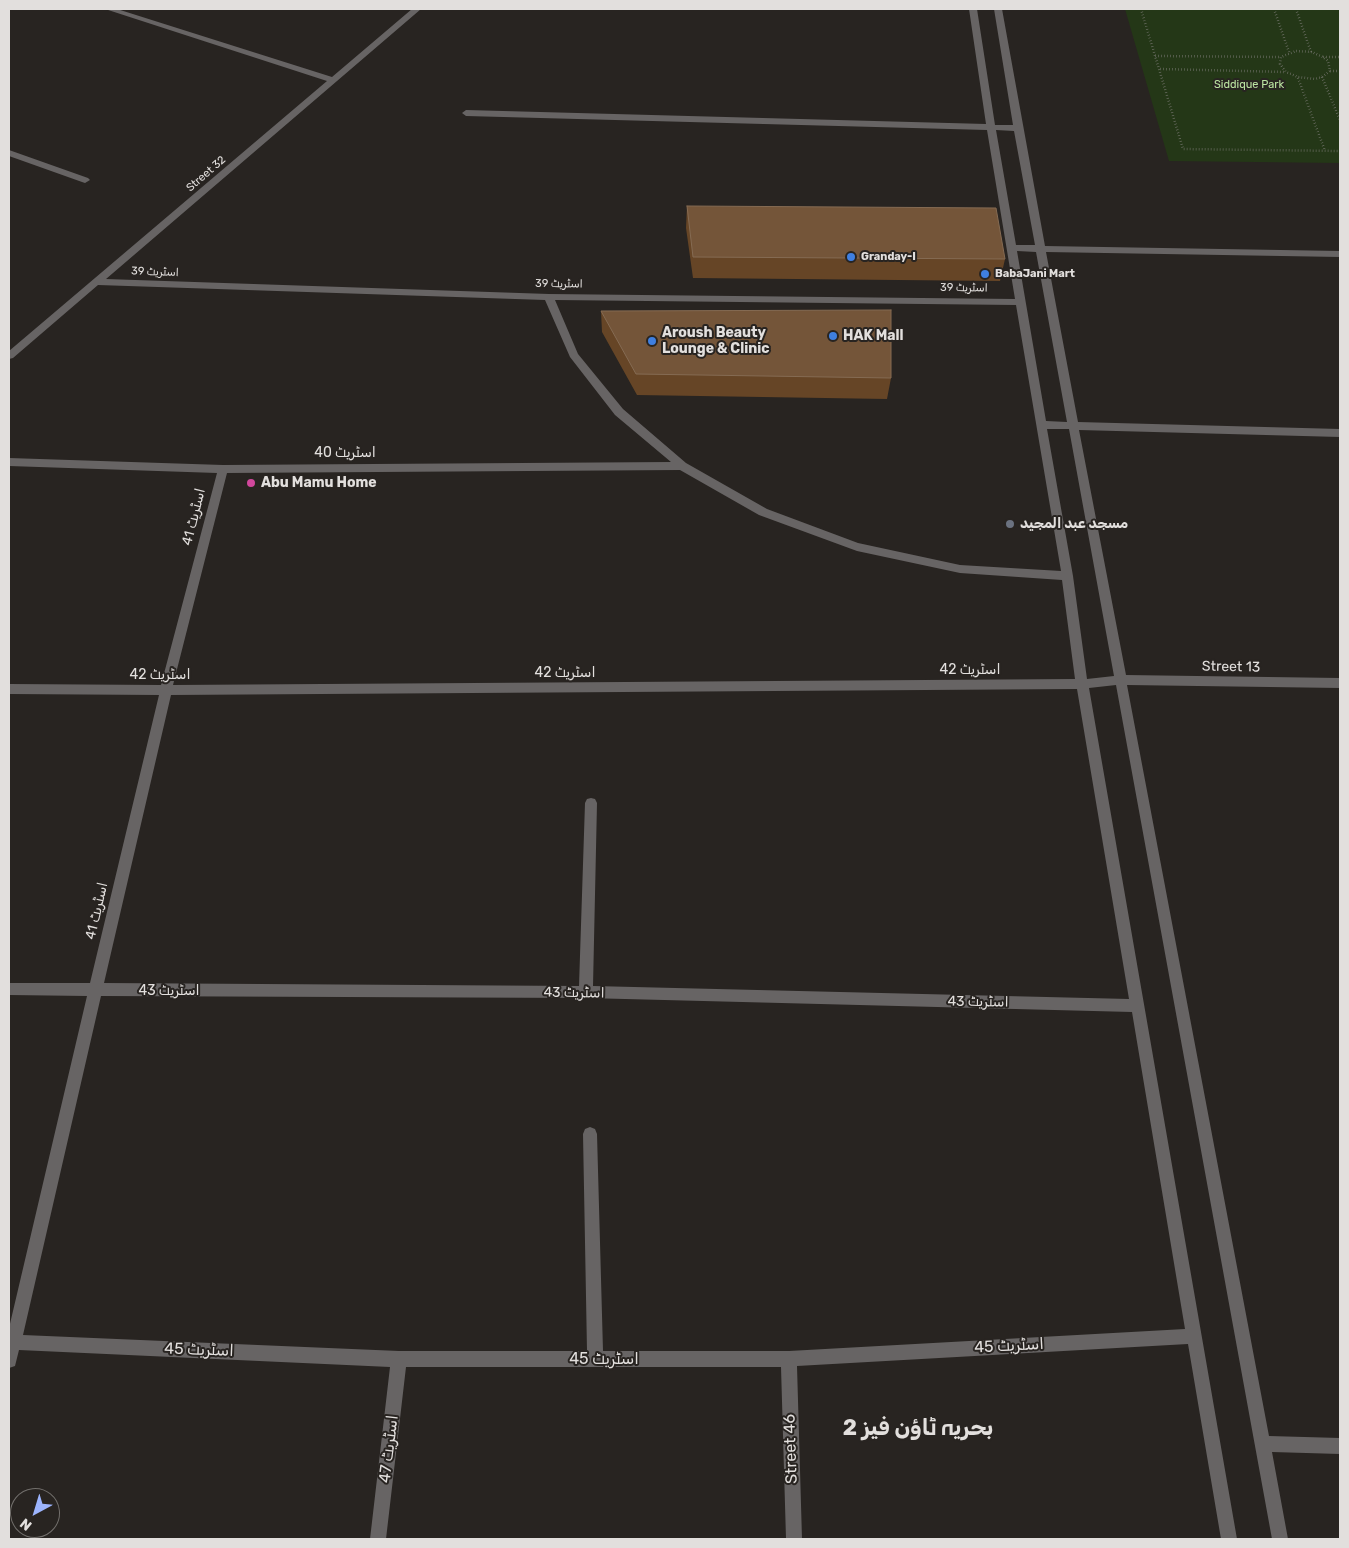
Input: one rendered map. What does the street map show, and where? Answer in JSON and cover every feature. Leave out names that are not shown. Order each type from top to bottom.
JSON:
[{"type":"street","points":[[109,9],[332,80]]},
{"type":"street","name":"Street 32","points":[[9,356],[417,9]]},
{"type":"street","points":[[973,9],[991,128],[1067,576],[1082,684],[1228,1539]]},
{"type":"street","points":[[998,9],[1018,128],[1280,1539]]},
{"type":"street","points":[[466,113],[1018,128]]},
{"type":"street","points":[[9,153],[85,180]]},
{"type":"street","points":[[1012,248],[1340,254]]},
{"type":"street","name":"اسٹریٹ 39","points":[[98,282],[548,297],[1021,302]]},
{"type":"street","points":[[548,297],[574,355],[619,412],[682,466],[762,512],[857,547],[960,569],[1067,576]]},
{"type":"street","points":[[1041,425],[1340,433]]},
{"type":"street","name":"اسٹریٹ 40","points":[[9,462],[223,469],[682,466]]},
{"type":"street","name":"اسٹریٹ 41","points":[[9,1360],[11,1342],[166,690],[223,469]]},
{"type":"street","name":"Street 13","points":[[1121,680],[1340,683]]},
{"type":"street","name":"اسٹریٹ 42","points":[[9,690],[1082,684],[1121,680]]},
{"type":"street","points":[[586,992],[590,803]]},
{"type":"street","name":"اسٹریٹ 43","points":[[9,989],[95,991],[586,992],[1138,1006]]},
{"type":"street","points":[[590,1134],[595,1359]]},
{"type":"street","name":"اسٹریٹ 45","points":[[11,1342],[399,1358],[788,1359],[1194,1336]]},
{"type":"street","name":"اسٹریٹ 47","points":[[378,1539],[399,1358]]},
{"type":"street","name":"Street 46","points":[[788,1359],[794,1539]]},
{"type":"street","points":[[1262,1444],[1340,1446]]},
{"type":"path","points":[[1141,9],[1183,149],[1340,151]]},
{"type":"path","points":[[1274,9],[1290,52]]},
{"type":"path","points":[[1296,9],[1312,52]]},
{"type":"path","points":[[1155,56],[1281,57],[1290,52],[1312,52],[1328,61],[1330,70]]},
{"type":"path","points":[[1281,57],[1280,64],[1286,72]]},
{"type":"path","points":[[1323,57],[1340,57]]},
{"type":"path","points":[[1160,69],[1286,72],[1307,79],[1322,77],[1330,70],[1340,71]]},
{"type":"path","points":[[1298,77],[1325,151]]},
{"type":"path","points":[[1322,77],[1340,120]]},
{"type":"green space","name":"Siddique Park","points":[[1125,9],[1340,9],[1340,163],[1169,161]]},
{"type":"building","points":[[687,206],[996,208],[1005,259],[693,257]]},
{"type":"building","points":[[891,310],[891,378],[636,374],[601,311]]},
{"type":"place","name":"Granday-I","points":[[851,257]]},
{"type":"place","name":"BabaJani Mart","points":[[985,274]]},
{"type":"place","name":"HAK Mall","points":[[833,336]]},
{"type":"place","name":"Aroush Beauty Lounge & Clinic","points":[[652,341]]},
{"type":"place","name":"Abu Mamu Home","points":[[251,483]]},
{"type":"place","name":"مسجد عبد المجید","points":[[1010,524]]},
{"type":"district","name":"بحریہ ٹاؤن فیز 2","points":[[918,1429]]}]
